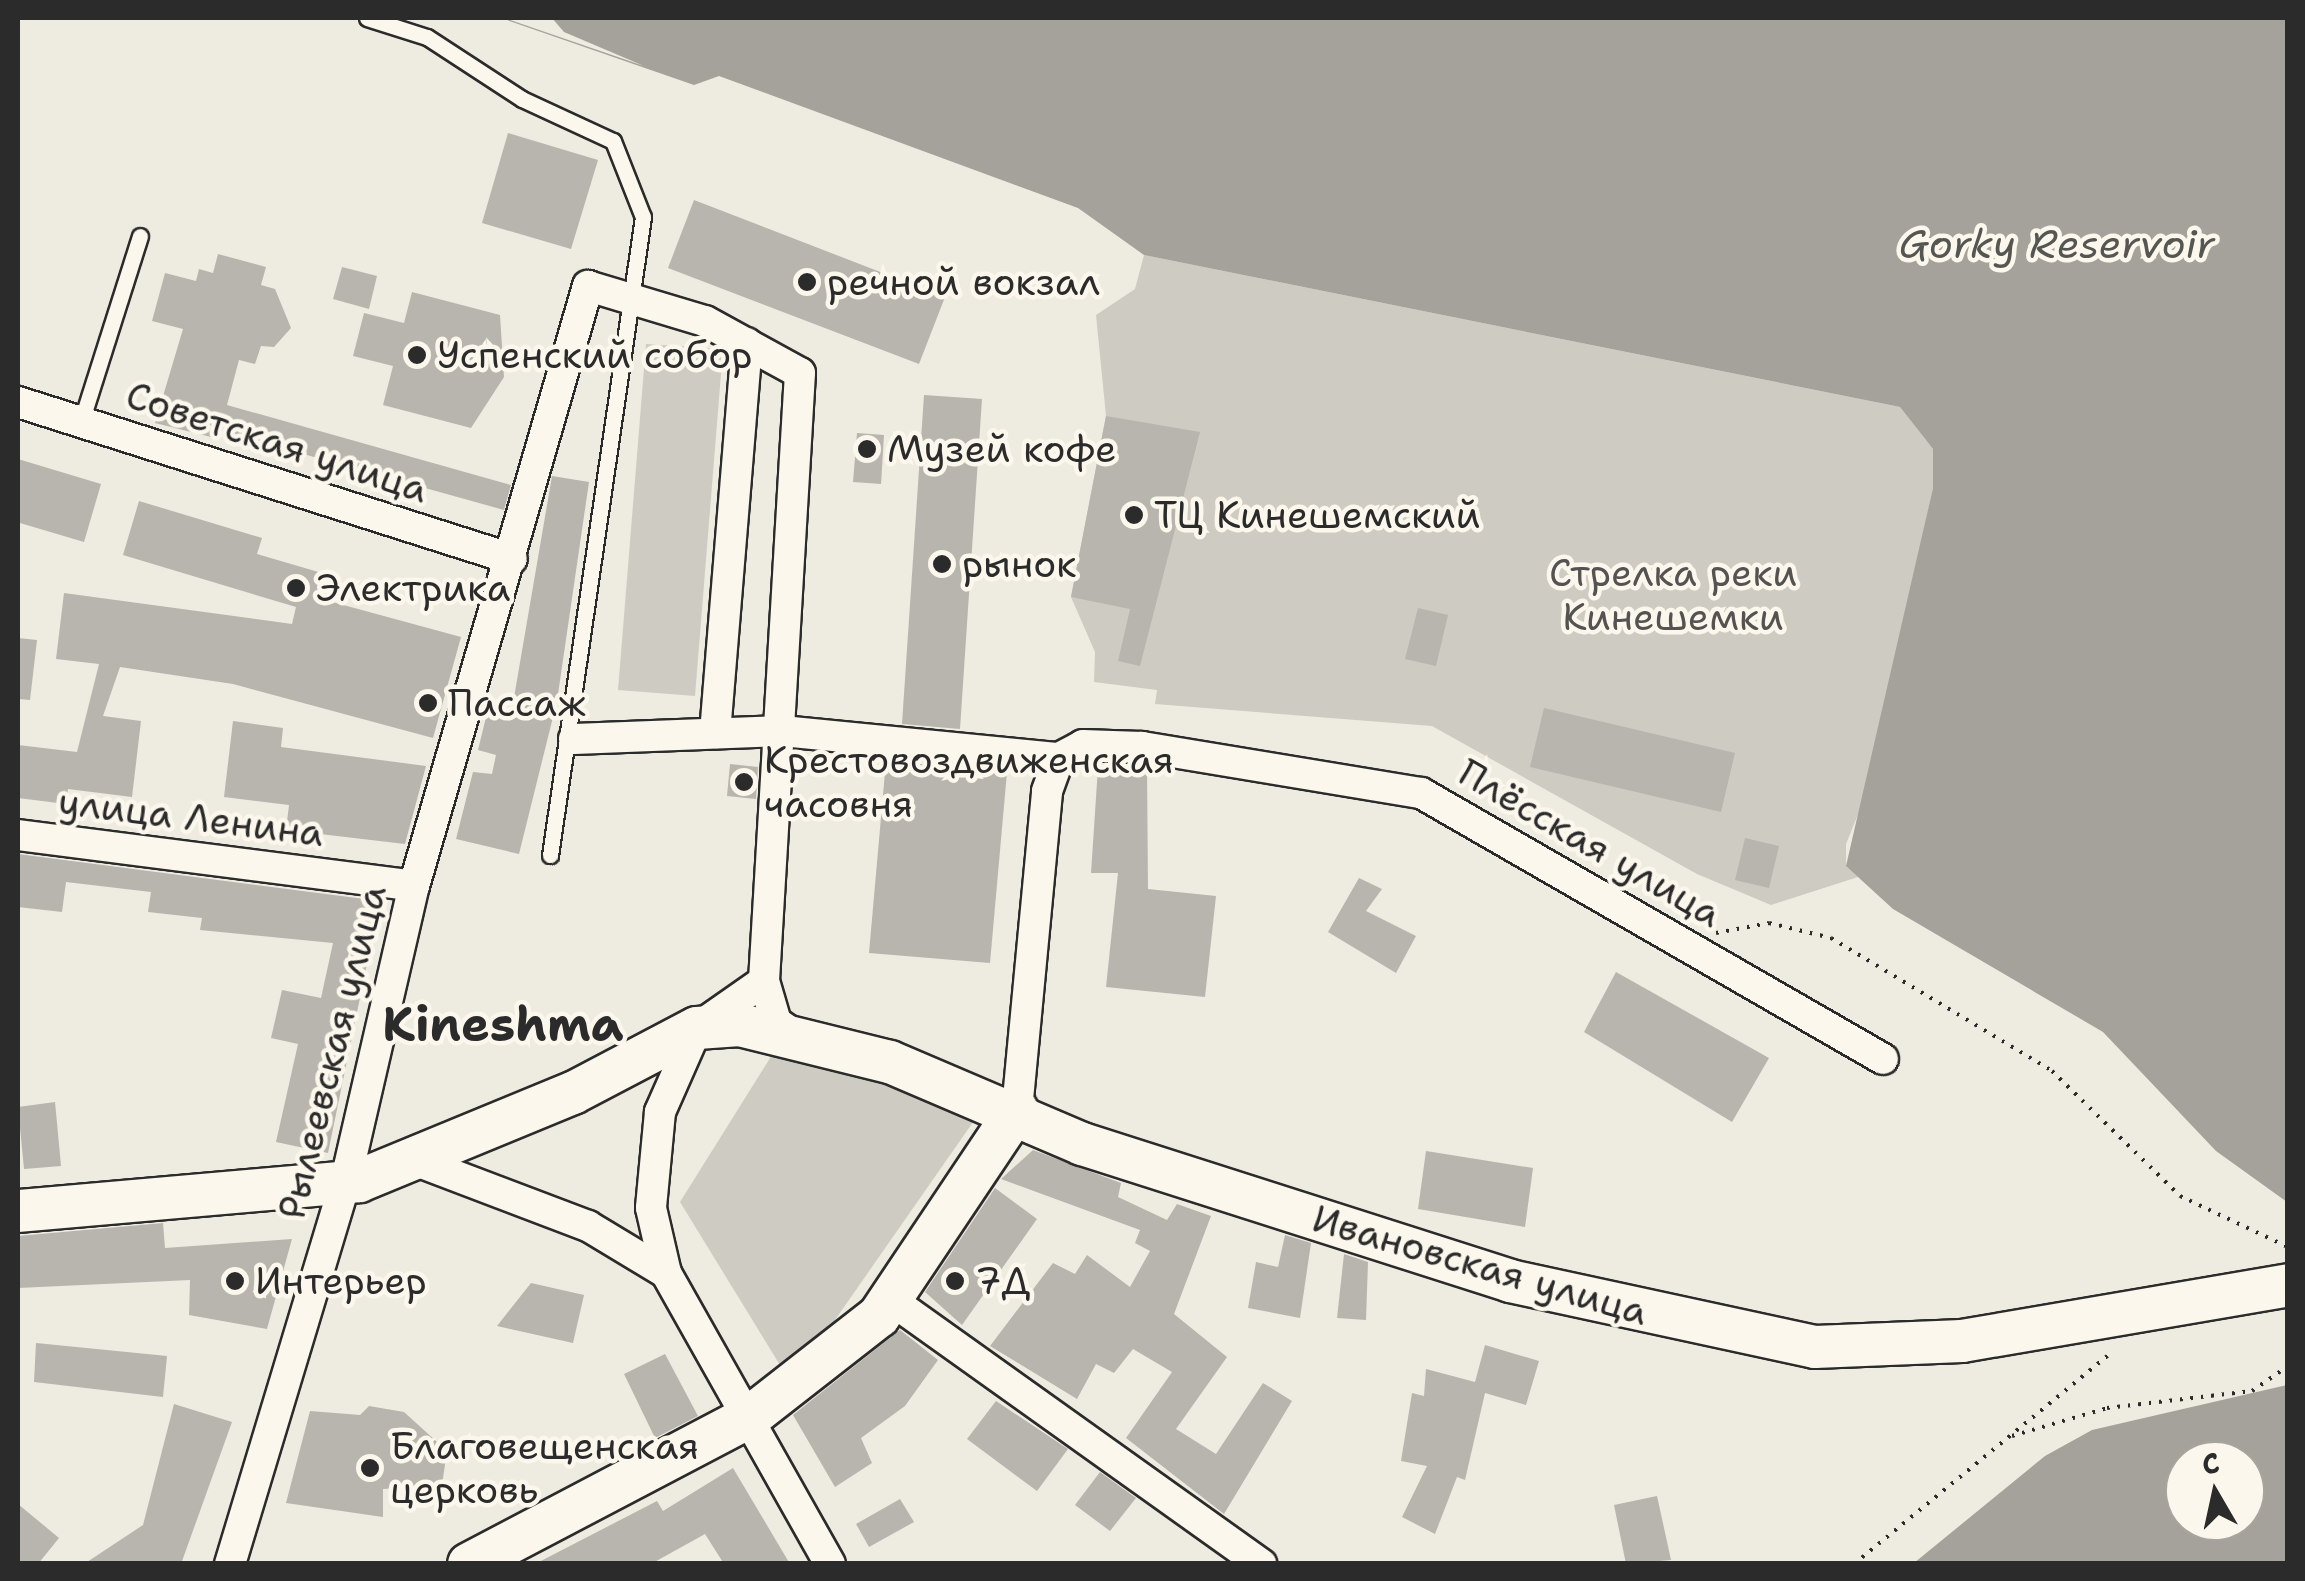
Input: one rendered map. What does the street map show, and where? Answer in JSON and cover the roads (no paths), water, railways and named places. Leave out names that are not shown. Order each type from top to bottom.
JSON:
[{"type":"main road","name":"Ивановская улица","points":[[696,1028],[793,1034],[1017,1110],[1082,1144],[1510,1281],[1815,1347],[1962,1341],[2288,1285]]},
{"type":"main road","points":[[18,1211],[344,1184],[414,1160],[574,1094],[696,1028]]},
{"type":"main road","points":[[469,1564],[751,1416],[891,1300],[1017,1110]]},
{"type":"street","name":"Рылеевская улица","points":[[230,1564],[344,1184],[414,886],[512,559],[588,286],[629,300]]},
{"type":"street","points":[[629,300],[747,343],[800,373],[782,731],[764,981],[776,1022],[793,1034]]},
{"type":"street","points":[[715,734],[747,343]]},
{"type":"street","name":"Советская улица","points":[[18,402],[512,559]]},
{"type":"street","points":[[574,738],[782,731],[1058,758],[1047,790],[1017,1110]]},
{"type":"street","name":"Плёсская улица","points":[[1058,758],[1082,745],[1142,747],[1421,793],[1883,1058]]},
{"type":"street","name":"улица Ленина","points":[[18,835],[414,886]]},
{"type":"street","points":[[764,981],[696,1028],[653,1144],[652,1208],[666,1273],[751,1416],[830,1564]]},
{"type":"street","points":[[414,1160],[588,1226],[666,1273]]},
{"type":"street","points":[[891,1300],[1261,1564]]},
{"type":"lane","points":[[366,18],[427,36],[522,99],[613,141],[643,217],[574,738],[550,855]]},
{"type":"lane","points":[[81,422],[140,236]]},
{"type":"water","name":"Gorky Reservoir","points":[[501,18],[2287,18],[2287,1202],[2216,1151],[2103,1032],[1893,909],[1846,866],[1933,488],[1933,449],[1900,407],[1144,255],[1078,208],[719,76],[694,85]]},
{"type":"water","points":[[2287,1385],[2287,1563],[1914,1563],[2045,1456],[2092,1430]]},
{"type":"place","name":"речной вокзал","points":[[807,282]]},
{"type":"place","name":"Успенский собор","points":[[417,355]]},
{"type":"place","name":"Музей кофе","points":[[867,449]]},
{"type":"place","name":"ТЦ Кинешемский","points":[[1134,515]]},
{"type":"place","name":"рынок","points":[[942,564]]},
{"type":"place","name":"Электрика","points":[[296,588]]},
{"type":"place","name":"Пассаж","points":[[428,703]]},
{"type":"place","name":"Крестовоздвиженская часовня","points":[[744,782]]},
{"type":"place","name":"Интерьер","points":[[235,1281]]},
{"type":"place","name":"7Д","points":[[955,1281]]},
{"type":"place","name":"Благовещенская церковь","points":[[370,1468]]},
{"type":"district","name":"Kineshma","points":[[503,1025]]},
{"type":"park label","name":"Стрелка реки Кинешемки","points":[[1673,595]]}]
